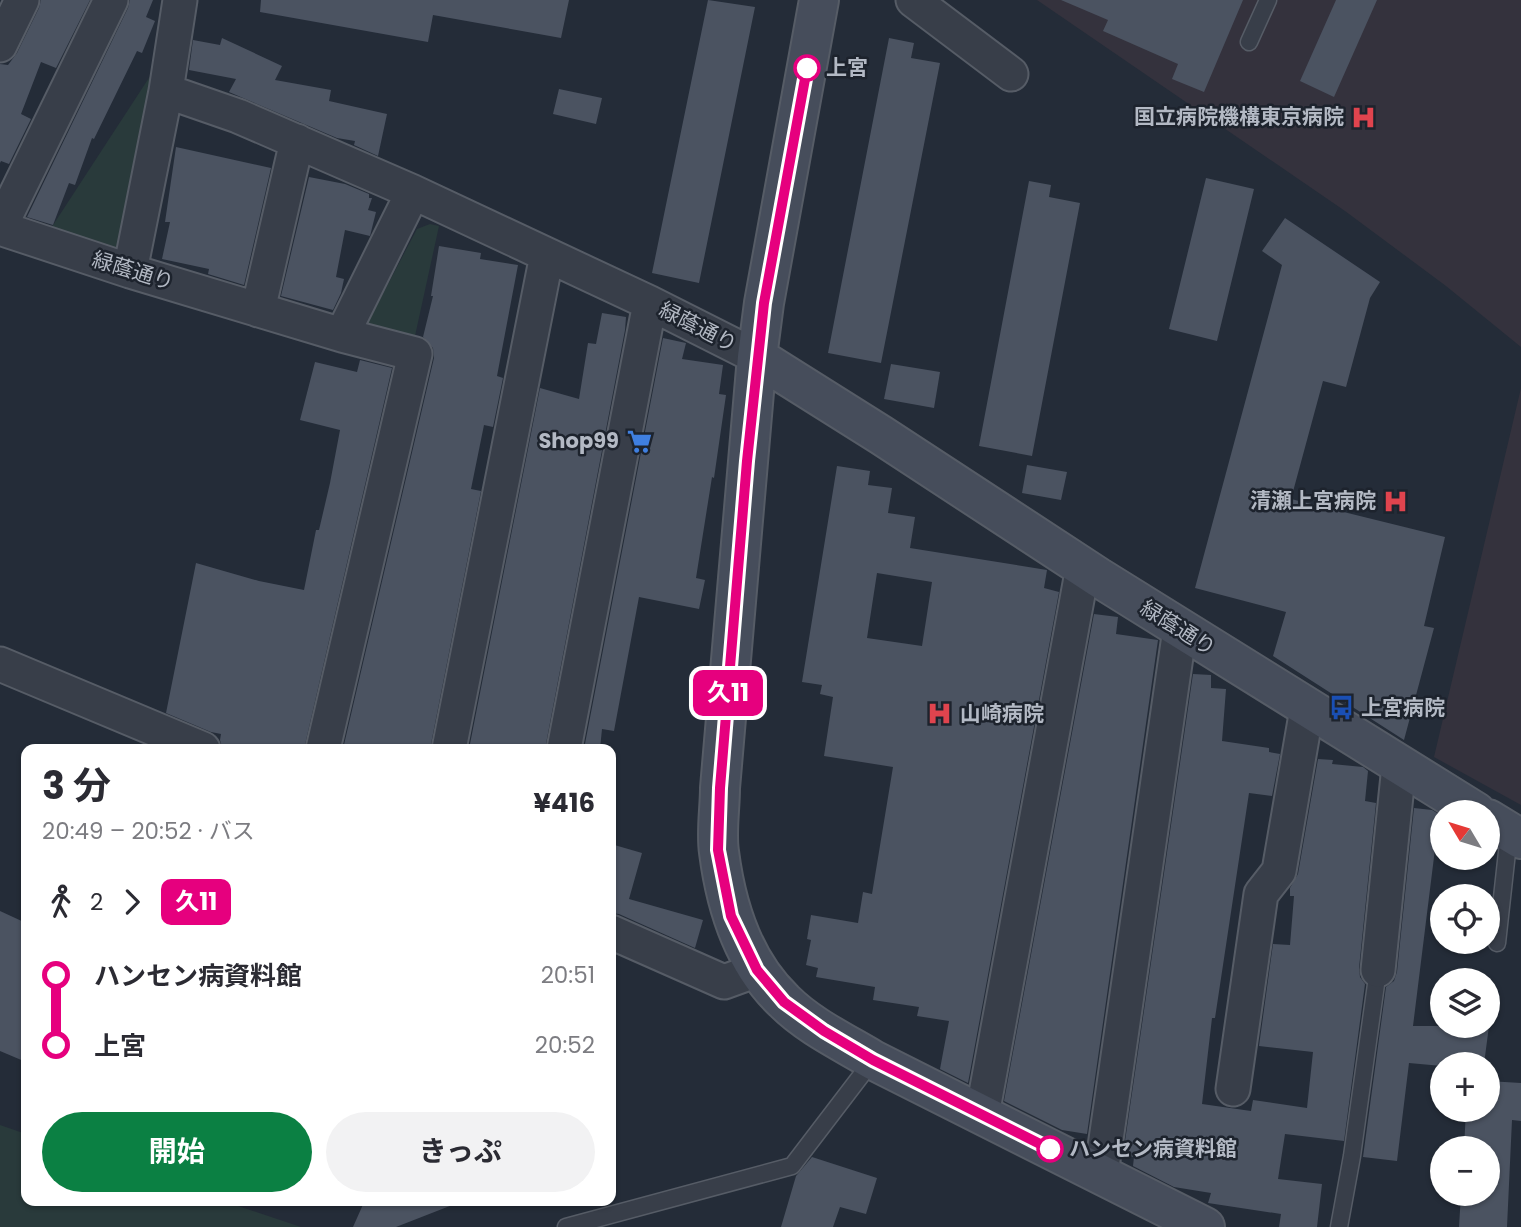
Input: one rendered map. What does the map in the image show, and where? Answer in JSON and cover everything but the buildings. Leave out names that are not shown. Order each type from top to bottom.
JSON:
[{"type":"main road","points":[[819,0],[764,303],[757,357],[721,774],[718,850],[731,916],[757,970],[784,1002],[824,1031],[873,1060],[1205,1227]]},
{"type":"main road","name":"緑蔭通り","points":[[757,357],[1083,568],[1456,800]]},
{"type":"street","points":[[0,45],[22,0]]},
{"type":"street","points":[[0,227],[111,0]]},
{"type":"street","points":[[130,271],[166,91],[180,0]]},
{"type":"street","points":[[913,0],[1011,74]]},
{"type":"street","name":"緑蔭通り","points":[[166,91],[238,116],[413,192],[650,303],[757,357]]},
{"type":"street","points":[[258,310],[297,141]]},
{"type":"street","points":[[342,335],[413,192]]},
{"type":"street","name":"緑蔭通り","points":[[0,227],[130,271],[415,355],[324,744]]},
{"type":"street","points":[[450,744],[547,255]]},
{"type":"street","points":[[565,744],[650,303]]},
{"type":"street","points":[[982,1115],[1083,568]]},
{"type":"street","points":[[1101,1174],[1180,629]]},
{"type":"street","points":[[0,664],[191,744]]},
{"type":"street","points":[[1233,1089],[1261,894],[1279,871],[1307,709]]},
{"type":"street","points":[[1378,970],[1399,766]]},
{"type":"street","points":[[616,934],[724,982],[757,970]]},
{"type":"lane","points":[[1249,42],[1268,0]]},
{"type":"lane","points":[[1500,905],[1506,830]]},
{"type":"lane","points":[[1339,1227],[1352,1156],[1378,970]]},
{"type":"lane","points":[[566,1227],[792,1167],[873,1060]]},
{"type":"shaded area","name":"国立病院機構東京病院","points":[[1037,0],[1521,0],[1521,347],[1446,286],[1345,211]]},
{"type":"shaded area","points":[[173,41],[130,271],[42,242]]},
{"type":"shaded area","points":[[430,224],[439,226],[415,336],[366,326],[417,229]]},
{"type":"shaded area","points":[[1521,388],[1521,805],[1434,757]]},
{"type":"shaded area","points":[[0,1125],[21,1132],[21,1206],[238,1206],[301,1227],[0,1227]]},
{"type":"bus line","name":"久11","points":[[807,68],[764,303],[747,461],[720,788],[718,850],[731,916],[757,970],[784,1002],[824,1031],[873,1060],[1050,1149]]},
{"type":"place","name":"上宮","points":[[807,68]]},
{"type":"place","name":"国立病院機構東京病院","points":[[1364,117]]},
{"type":"place","name":"Shop99","points":[[639,441]]},
{"type":"place","name":"清瀬上宮病院","points":[[1396,501]]},
{"type":"place","name":"上宮病院","points":[[1341,708]]},
{"type":"place","name":"山崎病院","points":[[940,714]]},
{"type":"place","name":"ハンセン病資料館","points":[[1050,1149]]}]
